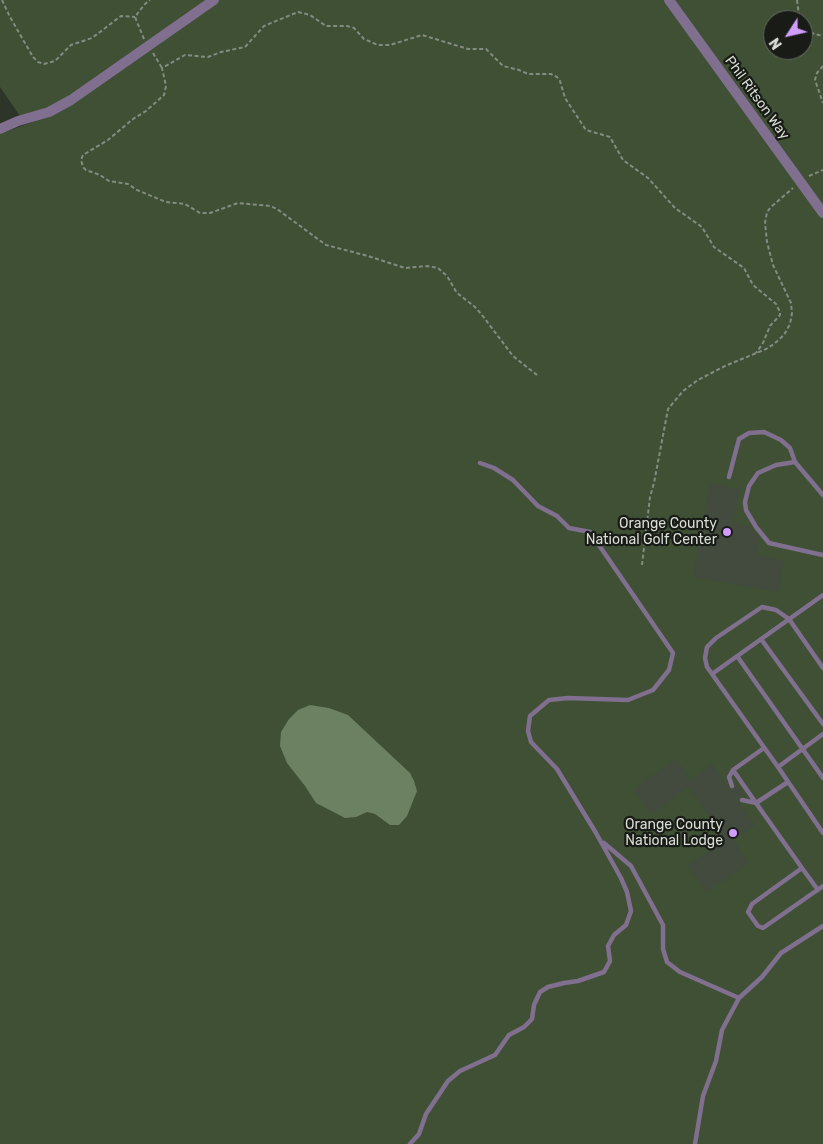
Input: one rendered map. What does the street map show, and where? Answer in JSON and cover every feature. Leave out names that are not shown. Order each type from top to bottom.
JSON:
[{"type":"street","points":[[0,128],[49,112],[71,100],[214,0]]},
{"type":"street","name":"Phil Ritson Way","points":[[669,0],[823,213]]},
{"type":"lane","points":[[729,476],[739,439],[749,433],[764,432],[773,435],[790,448],[795,462],[823,496]]},
{"type":"lane","points":[[795,462],[776,465],[758,473],[748,486],[745,502],[746,510],[756,527],[769,543],[823,555]]},
{"type":"lane","points":[[410,1144],[419,1134],[426,1114],[448,1081],[460,1070],[496,1055],[509,1035],[524,1027],[532,1019],[534,1005],[540,992],[548,987],[578,981],[604,972],[610,961],[608,946],[614,935],[626,925],[631,911],[627,892],[621,878],[600,840],[557,769],[531,742],[528,731],[530,716],[549,700],[568,698],[628,700],[653,690],[669,670],[673,653],[590,532],[570,528],[556,516],[538,506],[513,480],[494,468],[480,463]]},
{"type":"lane","points":[[712,674],[823,595]]},
{"type":"lane","points":[[823,668],[789,619],[776,610],[762,607],[716,638],[705,652],[707,666],[712,674],[823,833]]},
{"type":"lane","points":[[761,639],[823,724]]},
{"type":"lane","points":[[737,656],[823,778]]},
{"type":"lane","points":[[778,767],[823,734]]},
{"type":"lane","points":[[732,786],[729,777],[733,770],[764,748]]},
{"type":"lane","points":[[733,770],[818,890]]},
{"type":"lane","points":[[756,804],[788,782]]},
{"type":"lane","points":[[742,800],[756,804]]},
{"type":"lane","points":[[600,840],[631,866],[663,925],[663,949],[667,962],[680,972],[739,998]]},
{"type":"lane","points":[[802,868],[750,906],[748,912],[756,924],[766,927],[823,886]]},
{"type":"lane","points":[[695,1144],[703,1096],[716,1061],[722,1030],[739,998],[762,977],[781,953],[823,926]]},
{"type":"path","points":[[2,0],[33,57],[38,62],[44,64],[55,61],[71,45],[92,38],[121,16],[135,17]]},
{"type":"path","points":[[135,17],[150,0]]},
{"type":"path","points":[[162,68],[185,55],[208,57],[245,46],[264,26],[298,12],[310,16],[326,26],[354,28],[364,39],[378,45],[390,45],[416,37],[427,36],[462,48],[486,50],[502,66],[528,74],[551,74],[560,81],[565,98],[586,130],[610,138],[623,160],[648,178],[675,208],[702,227],[714,247],[744,268],[753,285],[776,304],[780,315],[770,326],[763,343],[756,353]]},
{"type":"path","points":[[135,17],[145,41]]},
{"type":"path","points":[[151,51],[162,68],[166,86],[164,95],[108,140],[83,155],[81,160],[86,170],[100,175],[109,182],[128,184],[137,190],[166,202],[185,204],[200,213],[210,213],[238,203],[270,206],[326,245],[405,268],[427,266],[438,268],[443,271],[457,293],[475,307],[513,356],[537,375]]},
{"type":"path","points":[[823,66],[817,73],[815,80],[823,103]]},
{"type":"path","points":[[642,565],[650,496],[668,409],[683,391],[698,380],[725,366],[766,349],[780,339],[787,330],[792,313],[790,298],[778,276],[770,254],[765,230],[765,217],[778,199],[811,175],[823,170]]},
{"type":"shaded area","points":[[0,0],[823,0],[823,1144],[0,1144],[0,134],[38,120],[20,116],[0,87]]},
{"type":"shaded area","points":[[310,705],[329,708],[348,715],[410,773],[417,791],[407,816],[399,825],[390,825],[375,814],[367,812],[356,817],[345,818],[316,803],[287,763],[280,746],[281,732],[289,719],[298,710]]},
{"type":"building","name":"Orange County National Golf Center","points":[[710,483],[740,489],[733,523],[749,526],[759,538],[756,555],[784,561],[778,592],[693,577]]},
{"type":"building","name":"Orange County National Lodge","points":[[676,759],[691,780],[712,764],[730,789],[735,789],[737,783],[746,797],[740,796],[738,802],[755,825],[734,841],[749,863],[706,892],[688,866],[726,840],[689,787],[651,814],[634,789]]},
{"type":"place","name":"Orange County National Golf Center","points":[[727,532]]},
{"type":"place","name":"Orange County National Lodge","points":[[733,833]]}]
